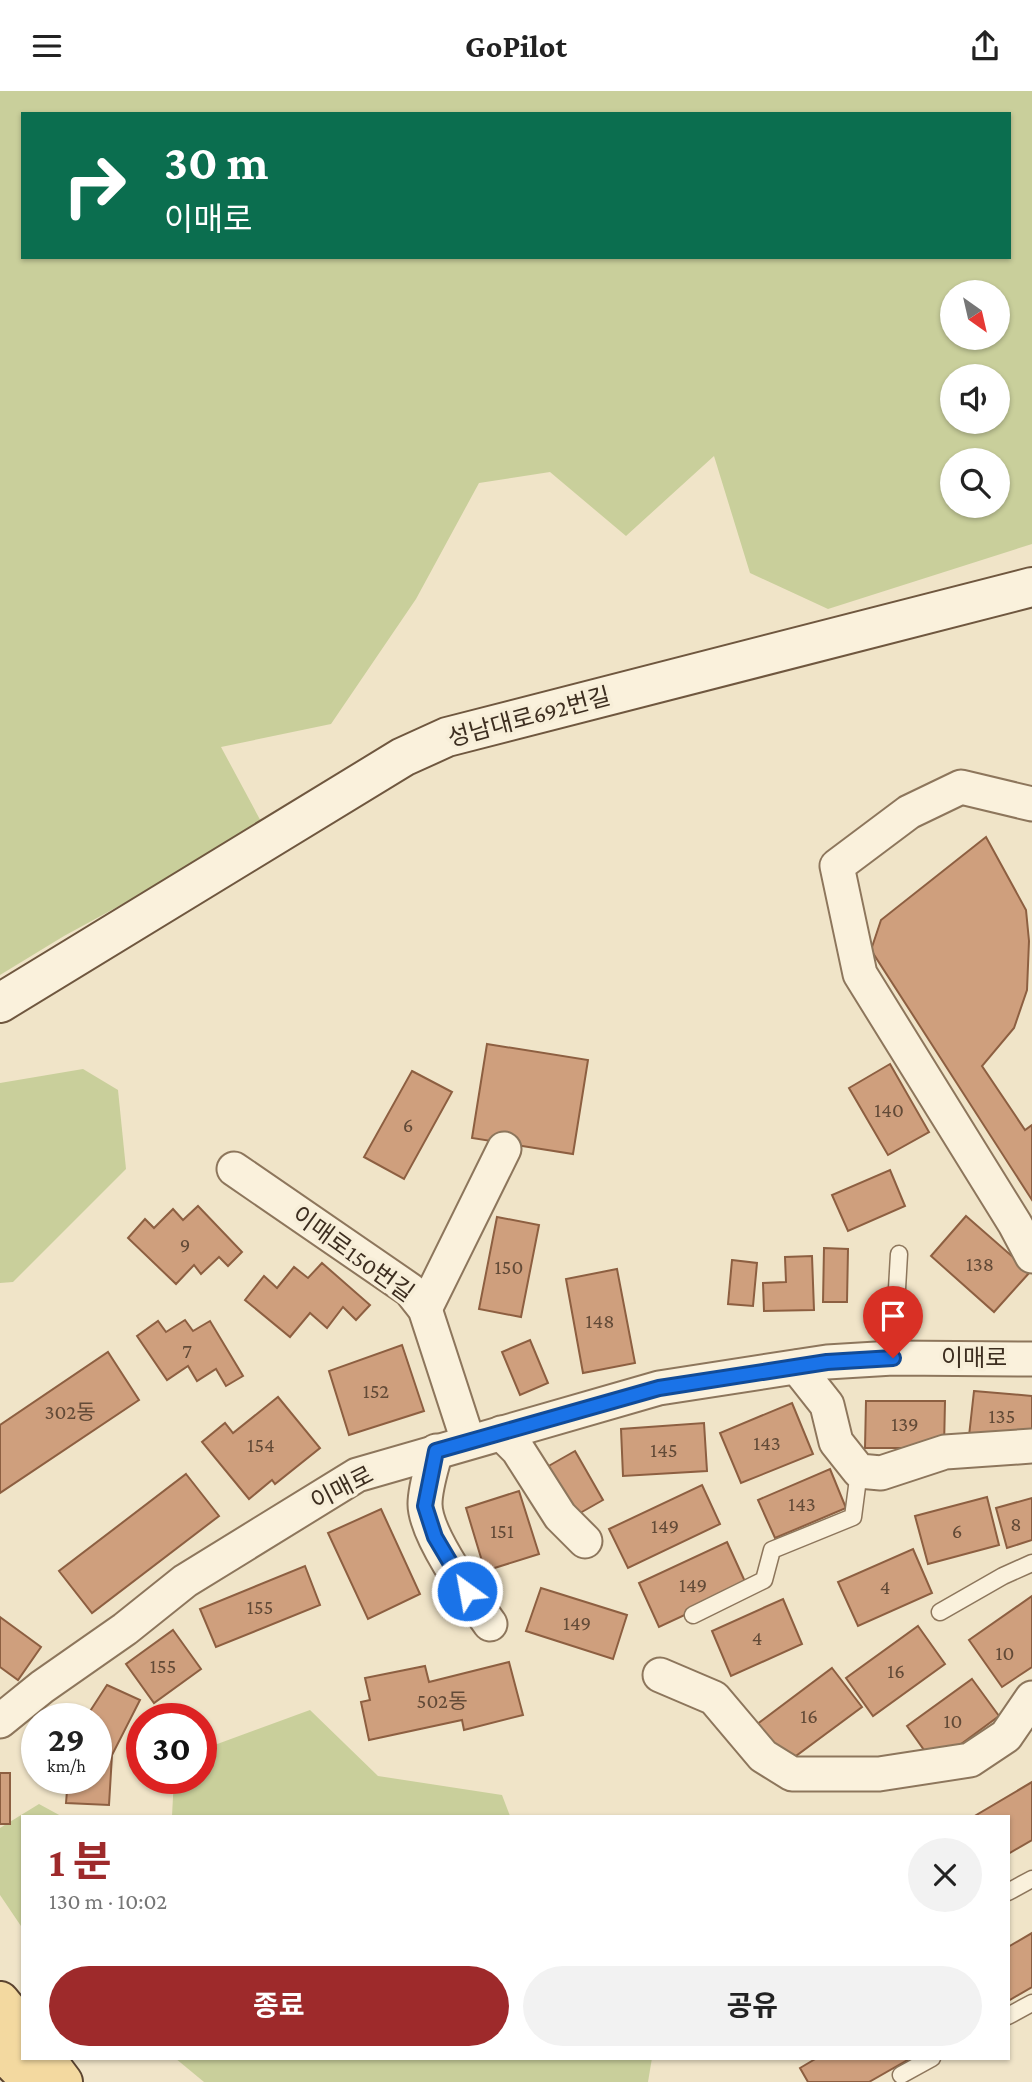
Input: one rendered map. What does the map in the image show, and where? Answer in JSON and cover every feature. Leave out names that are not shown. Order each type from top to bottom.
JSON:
[{"type":"main road","points":[[0,2001],[21,2027]]},
{"type":"main road","points":[[0,2050],[32,2082]]},
{"type":"main road","points":[[46,2060],[63,2082]]},
{"type":"street","name":"성남대로692번길","points":[[0,1003],[403,757],[447,737],[1032,587]]},
{"type":"street","points":[[1023,797],[961,787],[908,812],[837,866],[860,974],[1015,1224],[1032,1256]]},
{"type":"street","points":[[425,1310],[504,1149]]},
{"type":"street","name":"이매로150번길","points":[[234,1170],[410,1290],[425,1310],[468,1441]]},
{"type":"street","name":"이매로","points":[[0,1721],[185,1581],[357,1475],[659,1388],[827,1362],[893,1358],[1032,1359]]},
{"type":"street","points":[[797,1367],[827,1405],[836,1442],[859,1472],[881,1472],[946,1452],[1032,1446]]},
{"type":"street","points":[[501,1433],[518,1450],[560,1516],[585,1541]]},
{"type":"street","points":[[436,1451],[425,1506],[435,1537],[455,1574],[490,1624]]},
{"type":"street","points":[[660,1675],[714,1697],[763,1756],[792,1774],[879,1774],[970,1760],[1006,1736],[1032,1698]]},
{"type":"lane","points":[[893,1358],[899,1254]]},
{"type":"lane","points":[[693,1615],[764,1580],[772,1551],[853,1517],[859,1472]]},
{"type":"lane","points":[[940,1612],[1003,1576],[1032,1563]]},
{"type":"lane","points":[[1010,1891],[1032,1879]]},
{"type":"lane","points":[[1010,2015],[1032,2003]]},
{"type":"lane","points":[[901,2075],[928,2060]]},
{"type":"green space","points":[[0,91],[1032,91],[1032,544],[828,609],[750,573],[714,456],[626,536],[550,472],[479,483],[416,599],[331,724],[221,747],[264,827],[64,936],[0,975]]},
{"type":"green space","points":[[83,1069],[118,1090],[126,1169],[13,1282],[0,1283],[0,1083]]},
{"type":"green space","points":[[310,1710],[378,1776],[502,1795],[510,1815],[172,1815],[173,1794],[217,1794],[217,1744]]},
{"type":"green space","points":[[39,1804],[59,1815],[21,1815]]},
{"type":"green space","points":[[21,1815],[21,1926],[0,1895],[0,1828]]},
{"type":"green space","points":[[177,2060],[652,2060],[648,2082],[204,2082]]},
{"type":"building","points":[[986,837],[1026,910],[1029,941],[1027,990],[1014,1028],[982,1066],[1025,1130],[1032,1125],[1032,1200],[871,950],[881,920]]},
{"type":"building","points":[[487,1044],[588,1060],[573,1154],[472,1138]]},
{"type":"building","points":[[890,1064],[929,1132],[888,1155],[849,1088]]},
{"type":"building","points":[[412,1071],[452,1092],[404,1179],[364,1157]]},
{"type":"building","points":[[890,1170],[905,1206],[848,1231],[832,1195]]},
{"type":"building","points":[[198,1206],[242,1252],[228,1266],[219,1257],[201,1274],[194,1265],[176,1284],[128,1238],[145,1219],[154,1228],[173,1209],[183,1220]]},
{"type":"building","points":[[966,1216],[1030,1272],[994,1312],[931,1256]]},
{"type":"building","points":[[497,1217],[539,1225],[521,1317],[479,1309]]},
{"type":"building","points":[[824,1248],[848,1249],[847,1302],[823,1302]]},
{"type":"building","points":[[812,1256],[814,1310],[764,1311],[763,1283],[786,1282],[785,1257]]},
{"type":"building","points":[[732,1260],[757,1263],[753,1306],[728,1304]]},
{"type":"building","points":[[322,1263],[370,1305],[356,1320],[343,1307],[327,1328],[310,1313],[290,1337],[245,1300],[264,1276],[277,1288],[294,1267],[308,1278]]},
{"type":"building","points":[[617,1269],[635,1363],[583,1373],[566,1279]]},
{"type":"building","points":[[185,1320],[193,1331],[210,1321],[243,1376],[226,1386],[216,1369],[197,1381],[188,1366],[167,1380],[137,1336],[158,1321],[166,1332]]},
{"type":"building","points":[[530,1340],[548,1383],[520,1395],[502,1352]]},
{"type":"building","points":[[402,1345],[424,1411],[349,1435],[329,1371]]},
{"type":"building","points":[[108,1352],[139,1400],[0,1493],[0,1425]]},
{"type":"building","points":[[974,1391],[1032,1396],[1032,1441],[969,1436]]},
{"type":"building","points":[[278,1397],[320,1448],[275,1484],[272,1480],[249,1499],[202,1442],[225,1423],[233,1433]]},
{"type":"building","points":[[866,1401],[945,1401],[944,1448],[865,1448]]},
{"type":"building","points":[[792,1403],[813,1454],[741,1483],[720,1433]]},
{"type":"building","points":[[704,1423],[707,1471],[623,1476],[621,1429]]},
{"type":"building","points":[[575,1451],[603,1500],[566,1521],[538,1472]]},
{"type":"building","points":[[830,1469],[846,1508],[775,1538],[758,1500]]},
{"type":"building","points":[[186,1474],[219,1516],[92,1613],[59,1571]]},
{"type":"building","points":[[702,1485],[720,1524],[628,1568],[609,1529]]},
{"type":"building","points":[[519,1491],[539,1554],[485,1571],[466,1508]]},
{"type":"building","points":[[987,1497],[999,1545],[928,1564],[915,1516]]},
{"type":"building","points":[[1032,1498],[1032,1540],[1007,1548],[996,1508]]},
{"type":"building","points":[[381,1509],[420,1594],[368,1619],[328,1533]]},
{"type":"building","points":[[727,1542],[747,1586],[659,1627],[639,1583]]},
{"type":"building","points":[[913,1549],[932,1593],[858,1626],[838,1582]]},
{"type":"building","points":[[305,1566],[320,1605],[216,1647],[200,1609]]},
{"type":"building","points":[[541,1588],[627,1615],[613,1659],[526,1631]]},
{"type":"building","points":[[1032,1596],[1032,1667],[1002,1687],[969,1640]]},
{"type":"building","points":[[783,1599],[802,1644],[731,1676],[712,1631]]},
{"type":"building","points":[[0,1617],[41,1647],[18,1680],[0,1667]]},
{"type":"building","points":[[918,1626],[945,1664],[873,1716],[846,1678]]},
{"type":"building","points":[[173,1630],[201,1669],[154,1703],[126,1664]]},
{"type":"building","points":[[509,1662],[523,1715],[464,1730],[462,1720],[369,1740],[361,1702],[370,1700],[365,1678],[425,1666],[429,1682]]},
{"type":"building","points":[[832,1668],[862,1707],[785,1764],[756,1725]]},
{"type":"building","points":[[972,1679],[999,1716],[934,1764],[907,1726]]},
{"type":"building","points":[[107,1685],[140,1700],[138,1703],[126,1703],[126,1728],[112,1755],[112,1703],[95,1703]]},
{"type":"building","points":[[0,1773],[10,1773],[10,1824],[0,1824]]},
{"type":"building","points":[[1032,1782],[1032,1840],[1010,1853],[1010,1815],[976,1815]]},
{"type":"building","points":[[67,1794],[110,1794],[109,1805],[66,1803]]},
{"type":"building","points":[[1032,1933],[1032,1987],[1010,2000],[1010,1946]]},
{"type":"building","points":[[814,2060],[908,2060],[869,2082],[808,2082],[800,2068]]},
{"type":"route","points":[[467,1591],[435,1537],[425,1506],[436,1451],[659,1388],[827,1362],[893,1358]]}]
